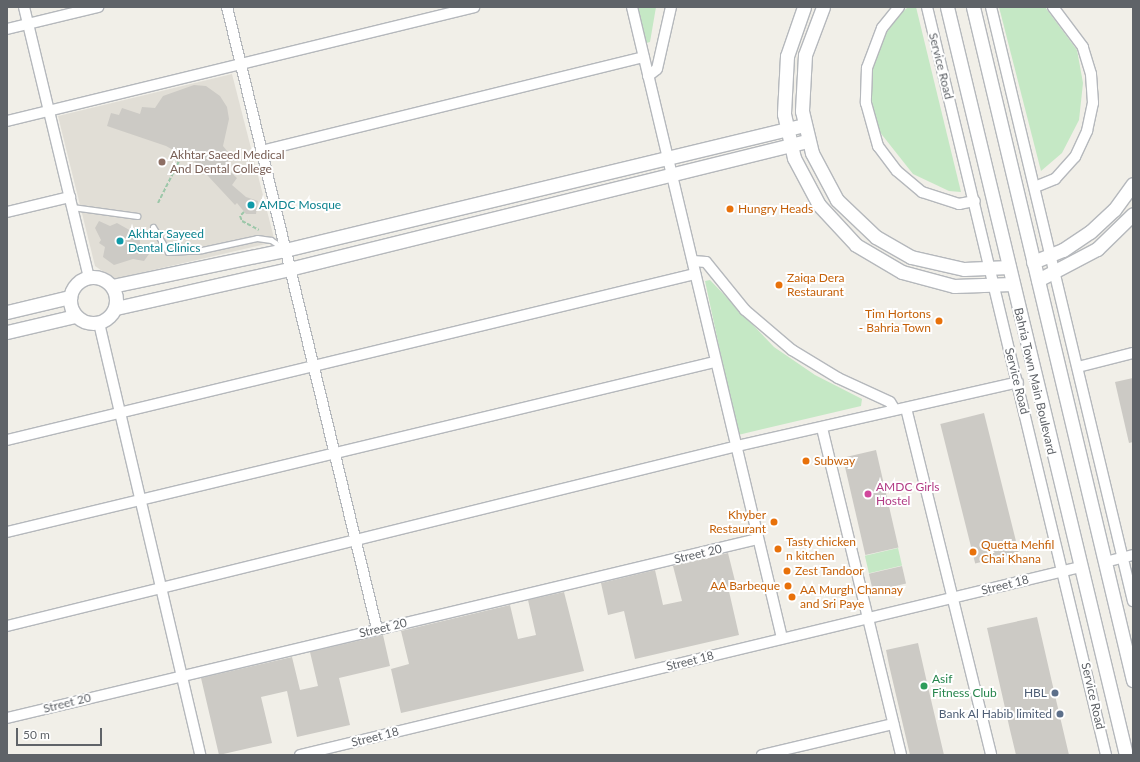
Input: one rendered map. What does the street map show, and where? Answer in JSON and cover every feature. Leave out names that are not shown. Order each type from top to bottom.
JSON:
[{"type":"street","points":[[24,7],[89,277]]},
{"type":"street","points":[[7,29],[98,7]]},
{"type":"street","points":[[227,7],[377,630]]},
{"type":"street","points":[[7,121],[474,7]]},
{"type":"street","points":[[632,7],[693,261],[694,274],[714,362],[737,446],[782,638]]},
{"type":"street","points":[[648,76],[657,69],[671,7]]},
{"type":"street","points":[[804,7],[791,41],[785,70],[786,129],[799,170],[819,206],[845,236],[866,253],[902,272],[927,281],[967,287],[994,287],[1012,284]]},
{"type":"street","points":[[823,7],[809,42],[803,69],[804,125],[808,140],[823,178],[837,200],[876,237],[924,261],[964,269],[991,270],[1009,267]]},
{"type":"street","points":[[899,7],[882,28],[867,68],[866,103],[878,146],[897,171],[922,192],[959,204],[975,201]]},
{"type":"street","name":"Service Road","points":[[927,7],[975,201],[994,287],[1018,382],[1106,755]]},
{"type":"street","name":"Bahria Town Main Boulevard","points":[[947,7],[1012,284],[1126,755]]},
{"type":"street","points":[[973,7],[1133,680]]},
{"type":"street","points":[[991,7],[1133,601]]},
{"type":"street","points":[[1034,187],[1055,179],[1075,157],[1087,131],[1093,103],[1091,74],[1083,47],[1053,7]]},
{"type":"street","points":[[261,151],[644,57]]},
{"type":"street","points":[[112,286],[285,250],[804,125]]},
{"type":"street","points":[[116,308],[112,286],[101,278],[89,277],[76,284],[70,297],[75,316],[86,323],[99,323],[116,308],[289,268],[808,140]]},
{"type":"street","points":[[1033,262],[1051,256],[1098,225],[1133,184]]},
{"type":"street","points":[[7,212],[71,202]]},
{"type":"street","points":[[1038,280],[1055,274],[1097,249],[1133,214]]},
{"type":"street","points":[[693,261],[706,262],[745,310],[792,350],[832,375],[890,402],[895,410]]},
{"type":"street","points":[[7,440],[694,274]]},
{"type":"street","points":[[7,312],[70,297]]},
{"type":"street","points":[[7,332],[75,316]]},
{"type":"street","points":[[99,323],[200,755]]},
{"type":"street","points":[[1078,367],[1133,353]]},
{"type":"street","points":[[7,532],[714,362]]},
{"type":"street","points":[[7,626],[162,590],[355,540],[737,446],[822,428],[1018,382]]},
{"type":"street","points":[[906,408],[991,755]]},
{"type":"street","points":[[822,428],[901,755]]},
{"type":"street","name":"Street 20","points":[[7,718],[758,539]]},
{"type":"street","points":[[1105,562],[1133,555]]},
{"type":"street","name":"Street 18","points":[[300,755],[1080,567]]},
{"type":"street","points":[[762,755],[803,750],[893,724]]},
{"type":"lane","points":[[71,202],[137,216]]},
{"type":"lane","points":[[153,228],[168,252],[186,253],[265,239],[285,250]]},
{"type":"path","points":[[158,203],[182,155]]},
{"type":"path","points":[[244,212],[240,216],[242,221],[262,232],[265,239]]},
{"type":"shaded area","name":"Akhtar Saeed Medical And Dental College","points":[[232,74],[275,242],[114,279],[95,266],[58,116]]},
{"type":"green space","points":[[635,7],[656,7],[650,42],[643,44]]},
{"type":"green space","points":[[916,7],[961,192],[949,191],[913,174],[879,131],[873,111],[870,78],[879,44],[898,16],[907,8]]},
{"type":"green space","points":[[999,7],[1045,7],[1077,50],[1083,83],[1079,120],[1062,153],[1041,171]]},
{"type":"green space","points":[[710,280],[774,347],[815,375],[862,399],[861,406],[738,435],[705,281]]},
{"type":"green space","points":[[898,548],[902,566],[869,573],[865,556]]},
{"type":"building","points":[[194,85],[206,86],[220,96],[227,107],[229,119],[223,146],[232,157],[224,166],[237,178],[232,185],[246,197],[258,201],[256,214],[246,214],[237,203],[235,205],[195,162],[166,146],[107,126],[111,113],[119,115],[122,108],[140,114],[142,107],[155,108],[163,96]]},
{"type":"building","name":"Akhtar Sayeed Dental Clinics","points":[[99,221],[110,226],[117,223],[140,236],[140,246],[149,254],[144,261],[133,259],[114,265],[103,257],[105,247],[99,243],[101,240],[95,228]]},
{"type":"building","points":[[1133,378],[1133,442],[1129,443],[1115,382]]},
{"type":"building","points":[[984,413],[1019,553],[975,564],[940,424]]},
{"type":"building","name":"AMDC Girls Hostel","points":[[876,450],[898,547],[865,555],[843,458]]},
{"type":"building","points":[[728,553],[736,585],[728,587],[739,635],[635,659],[624,611],[608,615],[601,583],[655,570],[663,605],[682,601],[673,566]]},
{"type":"building","points":[[902,566],[906,584],[873,591],[869,574]]},
{"type":"building","points":[[564,592],[584,671],[401,713],[391,669],[409,664],[401,631],[510,605],[518,639],[536,635],[528,600]]},
{"type":"building","points":[[1037,617],[1069,755],[1016,755],[1010,730],[987,628]]},
{"type":"building","points":[[383,635],[390,666],[339,678],[350,725],[297,737],[287,691],[261,697],[272,743],[219,755],[201,678],[292,657],[300,690],[318,686],[310,652]]},
{"type":"building","points":[[918,643],[944,755],[910,755],[889,665],[886,650]]},
{"type":"place","name":"Akhtar Saeed Medical And Dental College","points":[[162,162]]},
{"type":"place","name":"AMDC Mosque","points":[[251,205]]},
{"type":"place","name":"Hungry Heads","points":[[730,209]]},
{"type":"place","name":"Akhtar Sayeed Dental Clinics","points":[[120,241]]},
{"type":"place","name":"Zaiqa Dera Restaurant","points":[[779,285]]},
{"type":"place","name":"Tim Hortons - Bahria Town","points":[[939,321]]},
{"type":"place","name":"Subway","points":[[806,461]]},
{"type":"place","name":"AMDC Girls Hostel","points":[[868,494]]},
{"type":"place","name":"Khyber Restaurant","points":[[774,522]]},
{"type":"place","name":"Tasty chicken n kitchen","points":[[778,549]]},
{"type":"place","name":"Quetta Mehfil Chai Khana","points":[[973,552]]},
{"type":"place","name":"Zest Tandoor","points":[[787,571]]},
{"type":"place","name":"AA Barbeque","points":[[788,586]]},
{"type":"place","name":"AA Murgh Channay and Sri Paye","points":[[792,597]]},
{"type":"place","name":"Asif Fitness Club","points":[[924,686]]},
{"type":"place","name":"HBL","points":[[1055,693]]},
{"type":"place","name":"Bank Al Habib limited","points":[[1060,714]]}]
